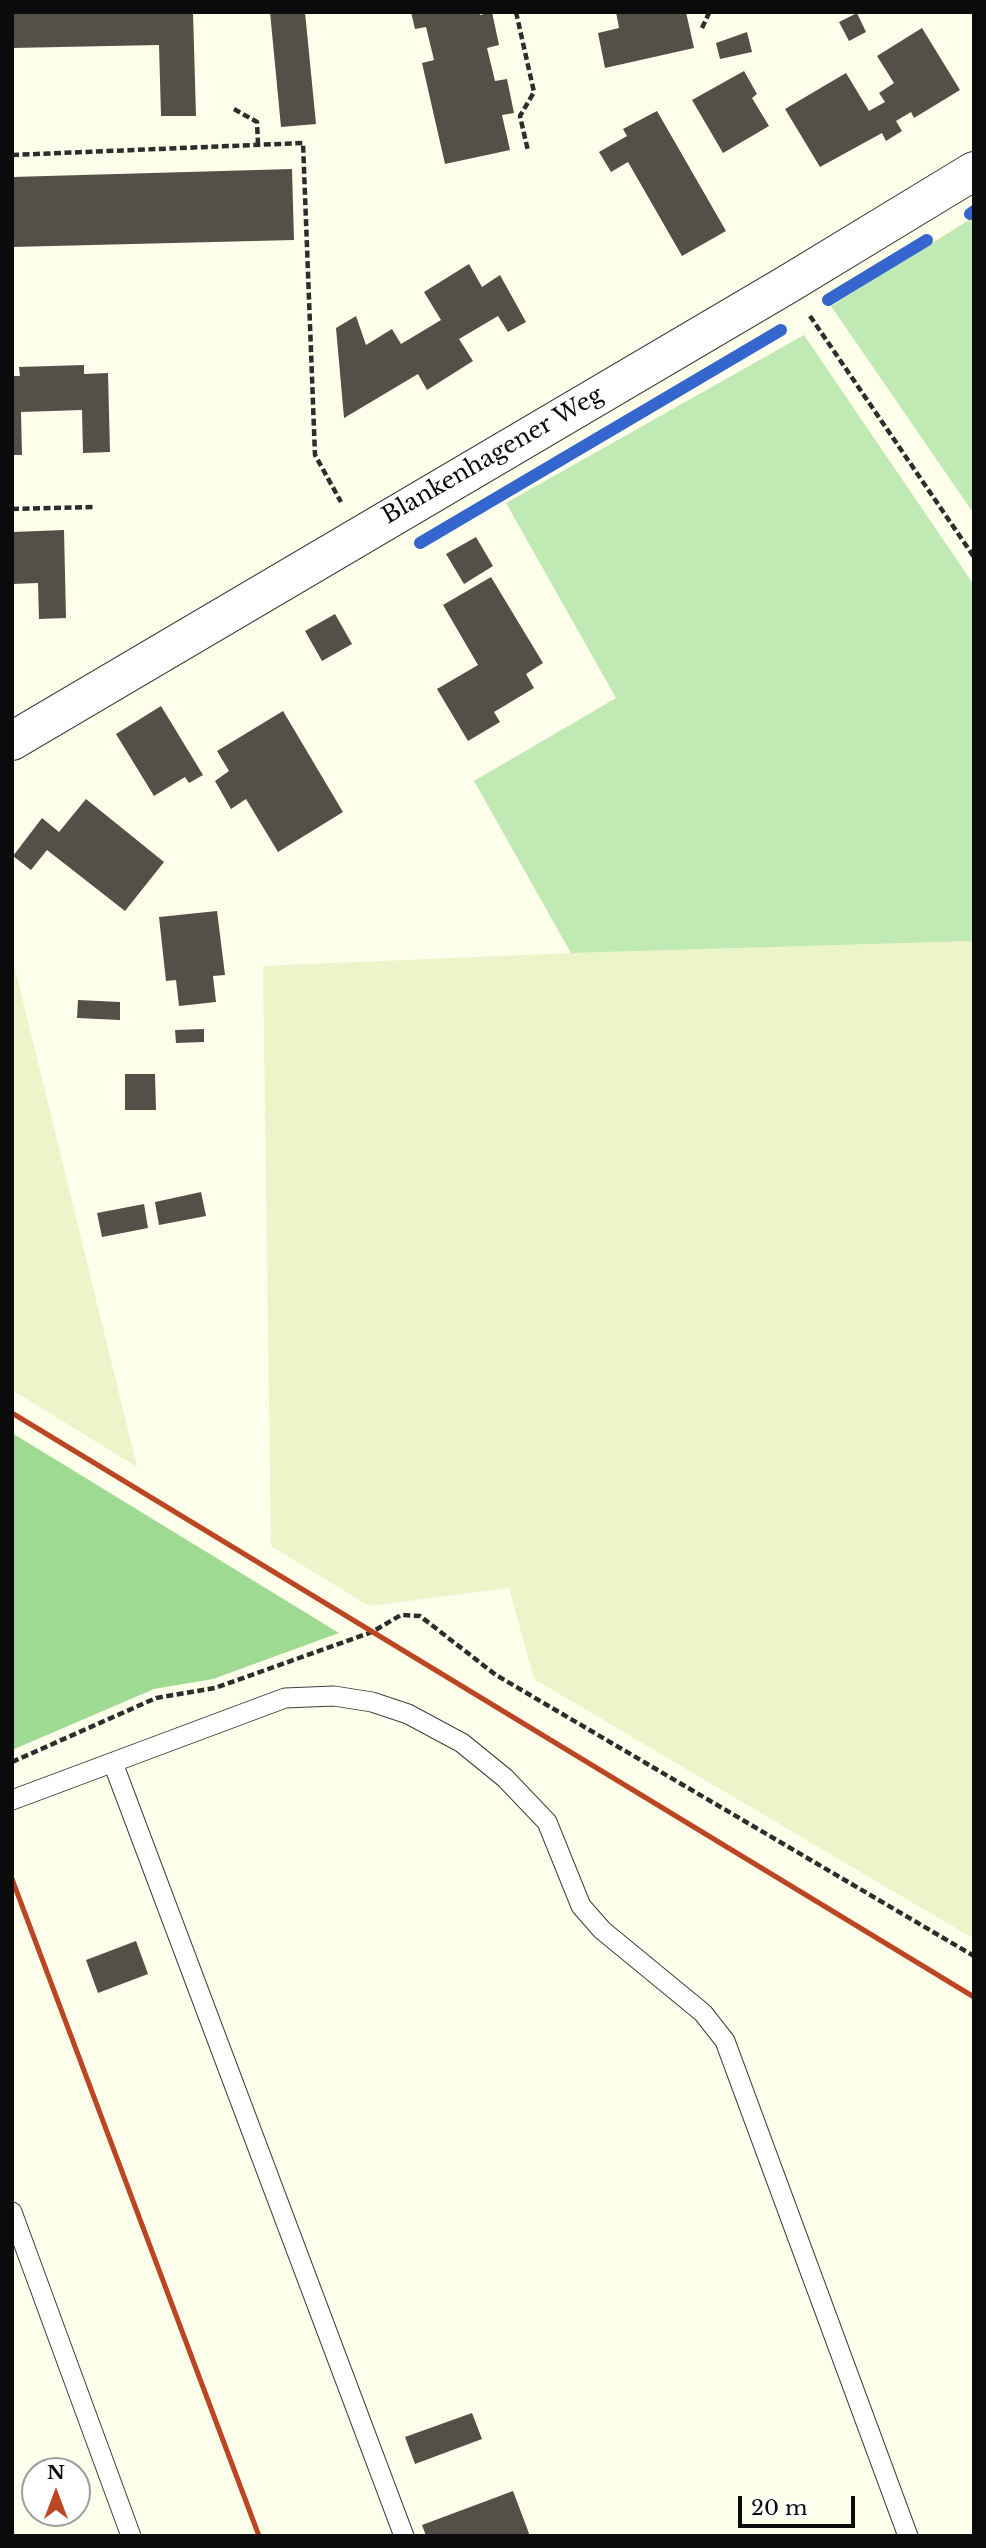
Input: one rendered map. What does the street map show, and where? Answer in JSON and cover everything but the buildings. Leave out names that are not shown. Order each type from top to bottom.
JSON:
[{"type":"street","name":"Blankenhagener Weg","points":[[12,741],[788,284],[974,171]]},
{"type":"lane","points":[[12,1800],[285,1698],[334,1696],[372,1702],[408,1714],[462,1743],[505,1778],[547,1822],[581,1906],[602,1930],[703,2013],[725,2041],[908,2536]]},
{"type":"lane","points":[[113,1763],[404,2536]]},
{"type":"lane","points":[[12,2212],[131,2536]]},
{"type":"path","points":[[516,12],[534,92],[520,116],[528,151]]},
{"type":"path","points":[[702,29],[709,13],[713,12]]},
{"type":"path","points":[[234,109],[257,122],[258,144]]},
{"type":"path","points":[[12,155],[303,142],[315,455],[338,497]]},
{"type":"path","points":[[788,284],[974,557]]},
{"type":"path","points":[[12,509],[95,507]]},
{"type":"path","points":[[12,1762],[156,1698],[215,1688],[372,1632],[401,1615],[420,1616],[496,1675],[974,1956]]},
{"type":"green space","points":[[974,217],[974,514],[831,306]]},
{"type":"green space","points":[[804,335],[974,585],[974,941],[571,953],[474,781],[616,698],[506,503]]},
{"type":"green space","points":[[974,941],[974,1939],[534,1679],[509,1588],[369,1606],[271,1546],[263,966],[571,953]]},
{"type":"green space","points":[[12,956],[137,1467],[12,1390]]},
{"type":"green space","points":[[12,1433],[339,1633],[213,1679],[154,1689],[12,1750]]},
{"type":"waterway","points":[[970,214],[974,211]]},
{"type":"waterway","points":[[828,300],[927,240]]},
{"type":"waterway","points":[[420,543],[781,330]]},
{"type":"railway","points":[[12,1413],[974,1997]]},
{"type":"railway","points":[[12,1879],[259,2536]]}]
